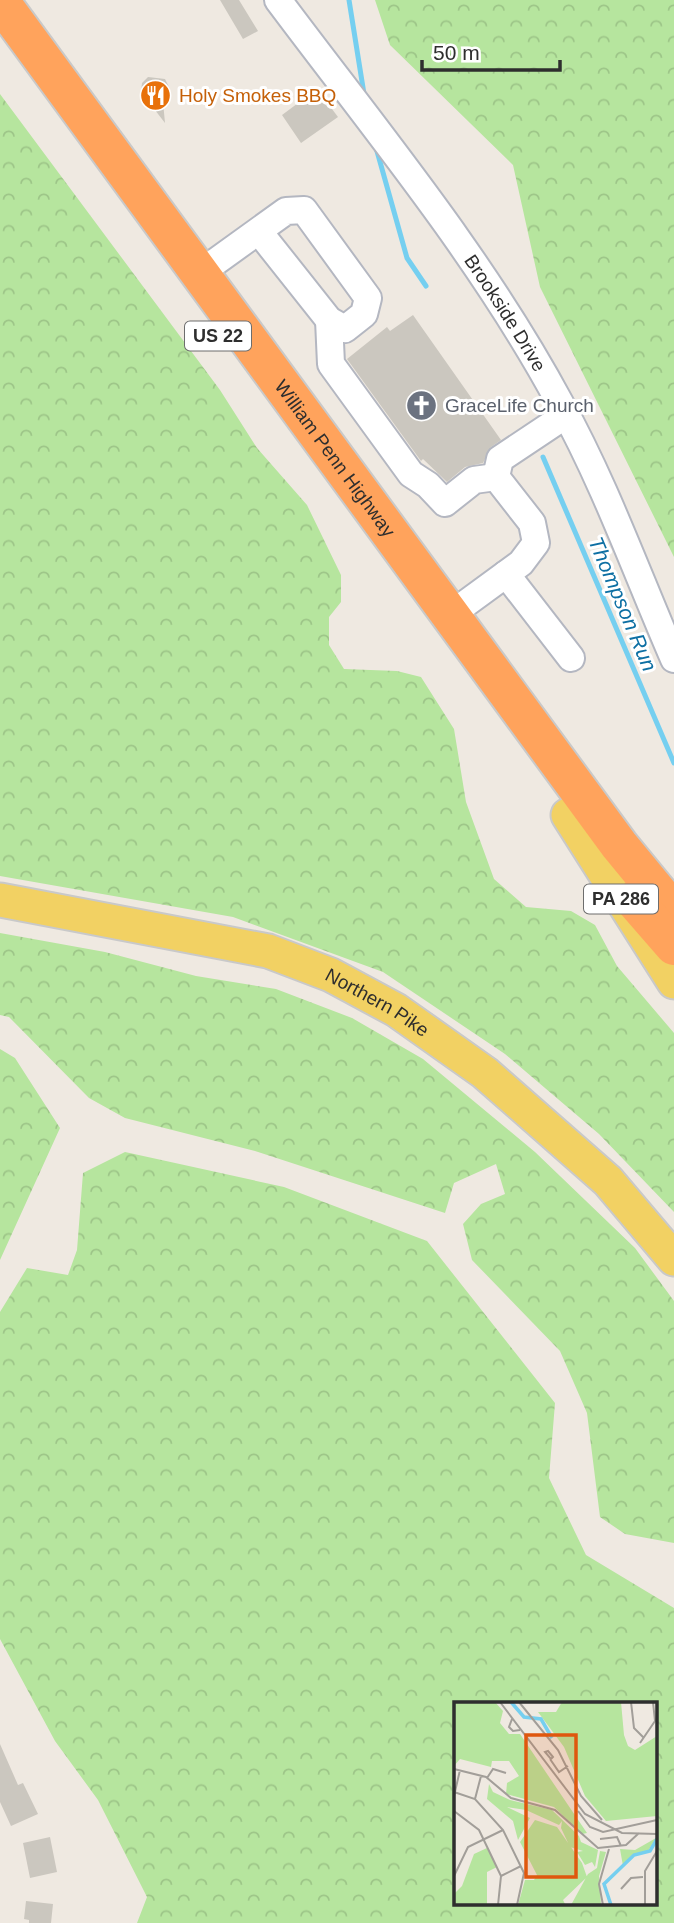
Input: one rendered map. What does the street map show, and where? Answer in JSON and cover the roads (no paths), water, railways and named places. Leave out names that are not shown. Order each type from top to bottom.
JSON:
[{"type":"highway","name":"William Penn Highway","points":[[0,1],[619,845],[674,912]]},
{"type":"highway","name":"William Penn Highway","points":[[0,39],[568,815],[623,888],[674,946]]},
{"type":"main road","name":"PA 286","points":[[568,815],[674,982]]},
{"type":"main road","name":"Northern Pike","points":[[0,900],[268,951],[331,975],[396,1010],[485,1073],[608,1181],[674,1259]]},
{"type":"street","name":"Brookside Drive","points":[[278,0],[384,143],[431,200],[535,358],[566,415],[674,659]]},
{"type":"street","points":[[200,273],[260,233],[286,211],[304,210],[368,298],[364,314],[345,329],[329,320],[260,233]]},
{"type":"street","points":[[329,320],[331,364],[411,474],[428,485],[445,503],[474,480],[496,477]]},
{"type":"street","points":[[496,477],[500,459],[566,415]]},
{"type":"street","points":[[450,615],[521,563],[536,543],[532,523],[496,477]]},
{"type":"street","points":[[506,574],[571,658]]},
{"type":"waterway","name":"Thompson Run","points":[[349,0],[364,94]]},
{"type":"waterway","name":"Thompson Run","points":[[375,144],[407,258],[426,286]]},
{"type":"waterway","name":"Thompson Run","points":[[543,457],[674,763]]},
{"type":"place","name":"Holy Smokes BBQ","points":[[156,95]]},
{"type":"place","name":"GraceLife Church","points":[[422,405]]}]
